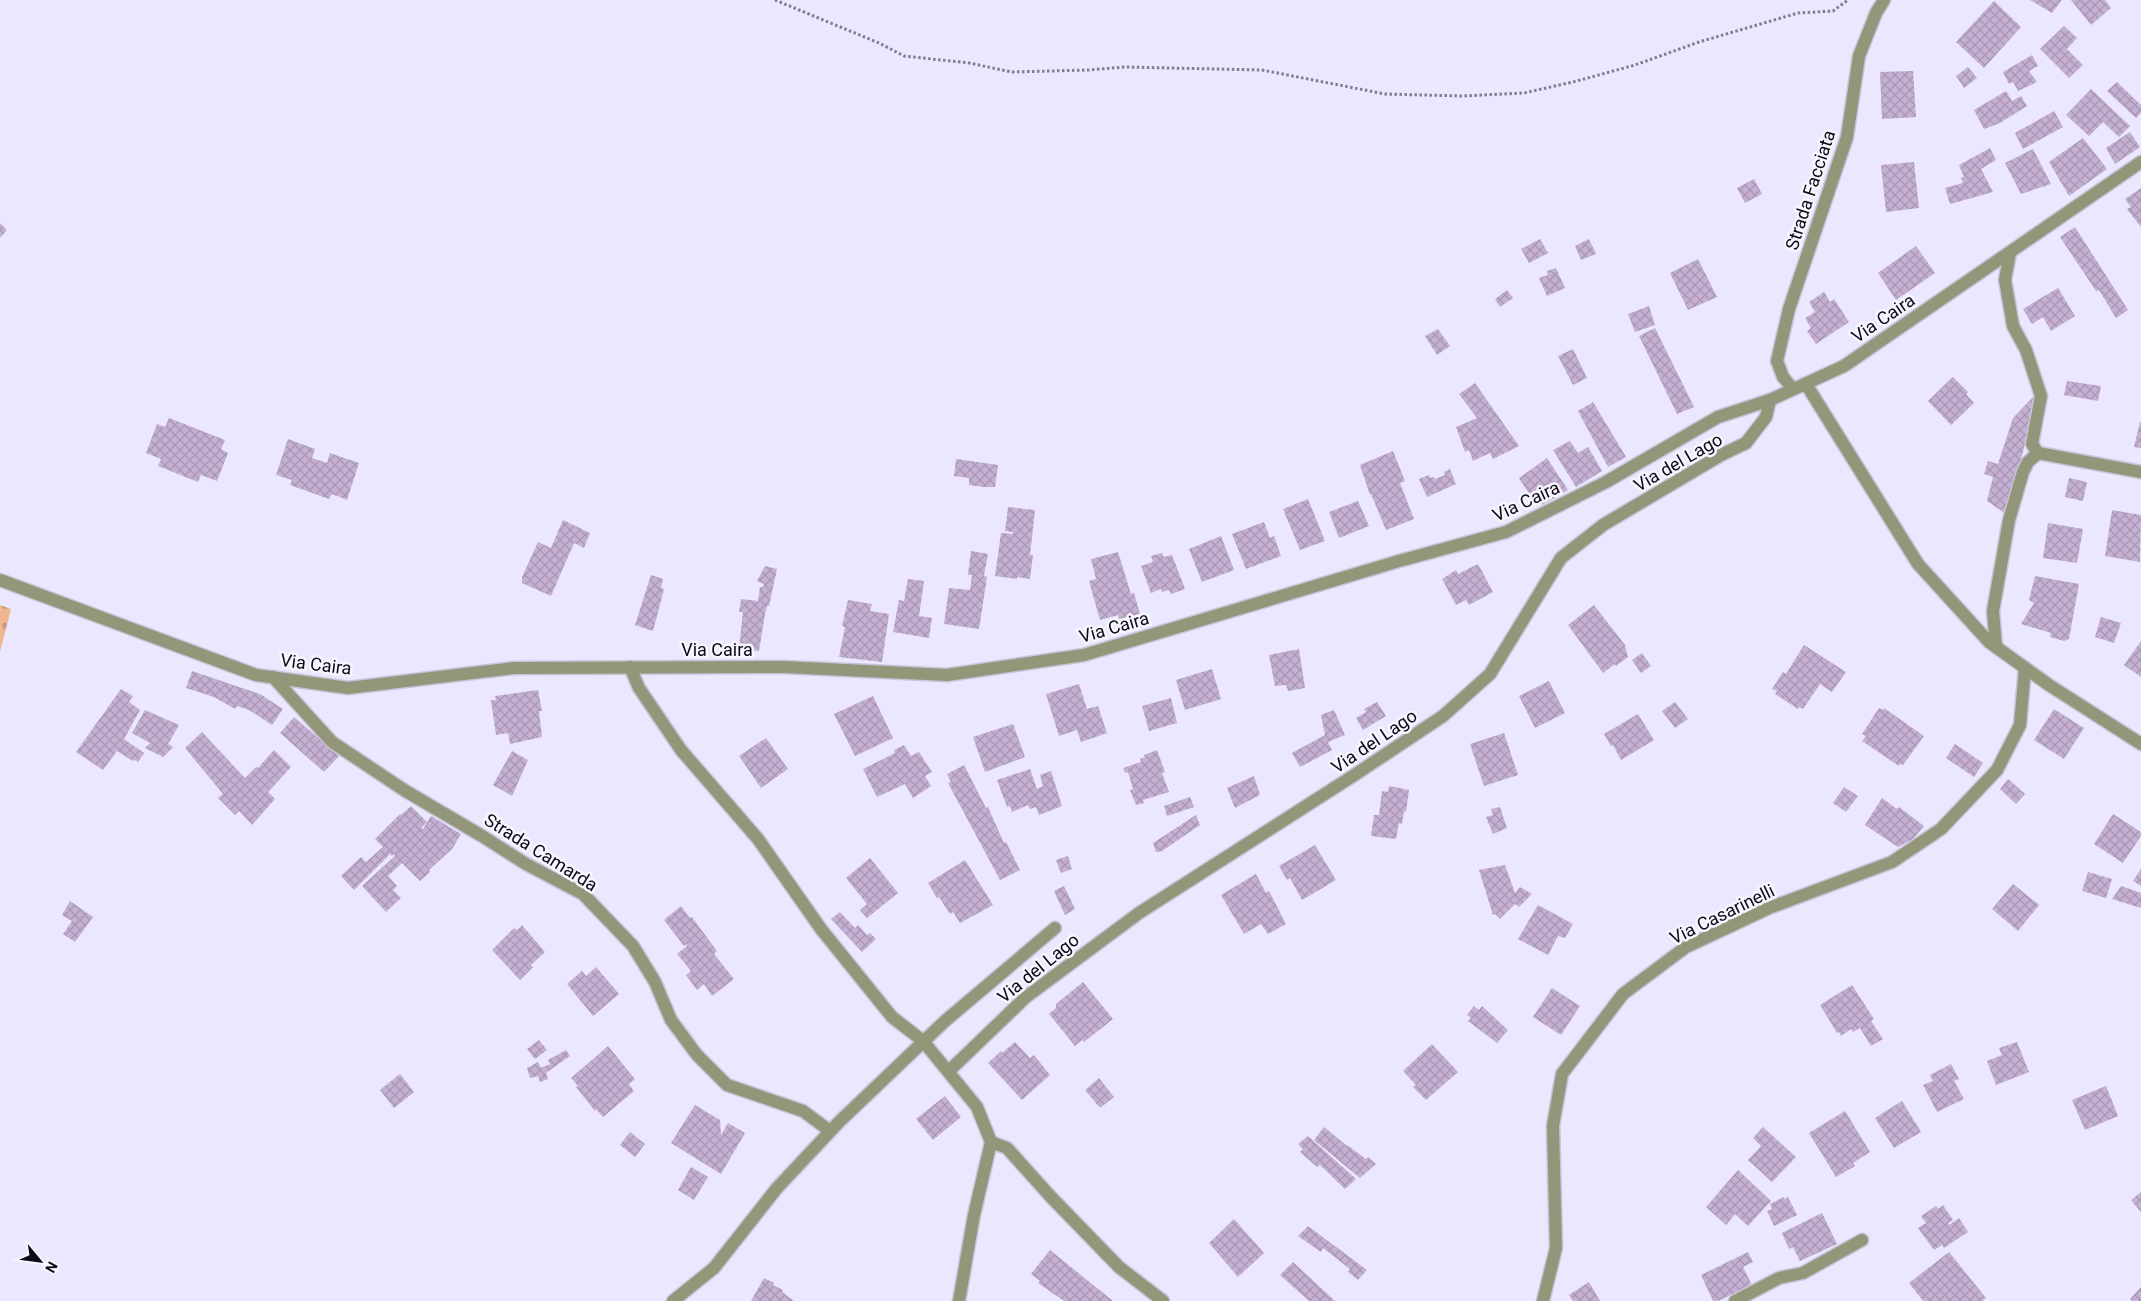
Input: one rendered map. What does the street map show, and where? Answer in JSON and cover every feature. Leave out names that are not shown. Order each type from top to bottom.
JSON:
[{"type":"street","name":"Strada Facciata","points":[[1793,389],[1783,377],[1777,361],[1790,309],[1847,137],[1859,56],[1876,13],[1884,0]]},
{"type":"street","name":"Via Caira","points":[[0,580],[256,674],[348,688],[514,668],[784,667],[947,675],[1084,655],[1399,561],[1506,532],[1606,482],[1718,417],[1770,400],[1844,366],[2141,162]]},
{"type":"street","points":[[2010,253],[2005,280],[2013,326],[2029,358],[2041,396],[2032,444],[2038,453],[2141,472]]},
{"type":"street","points":[[1806,384],[1918,564],[1989,642],[2025,668],[2141,744]]},
{"type":"street","name":"Via del Lago","points":[[949,1070],[1026,997],[1138,913],[1356,774],[1443,716],[1490,674],[1561,558],[1603,525],[1721,455],[1746,444],[1766,417],[1770,400]]},
{"type":"street","points":[[1996,647],[1993,611],[2009,520],[2023,472],[2028,462],[2038,453]]},
{"type":"street","points":[[630,667],[640,688],[681,750],[758,839],[821,929],[892,1017],[924,1041],[977,1107],[990,1142],[974,1215],[959,1301]]},
{"type":"street","name":"Via Casarinelli","points":[[1547,1299],[1556,1248],[1554,1126],[1562,1074],[1623,994],[1686,947],[1769,908],[1892,862],[1941,829],[1997,770],[2020,725],[2025,668]]},
{"type":"street","name":"Strada Camarda","points":[[273,677],[332,742],[404,790],[526,864],[583,894],[633,946],[655,982],[671,1020],[696,1055],[727,1085],[803,1111],[830,1131]]},
{"type":"street","name":"Via del Lago","points":[[673,1301],[714,1268],[777,1188],[830,1131],[945,1021],[1055,928]]},
{"type":"street","points":[[990,1142],[1007,1148],[1050,1196],[1119,1266],[1163,1301]]},
{"type":"street","points":[[1735,1301],[1779,1278],[1803,1273],[1862,1240]]},
{"type":"path","points":[[775,0],[904,56],[969,63],[1012,72],[1088,70],[1125,66],[1262,70],[1385,94],[1463,96],[1524,93],[1577,81],[1635,65],[1700,42],[1798,13],[1833,10],[1848,0]]},
{"type":"green space","points":[[0,605],[11,609],[0,652]]},
{"type":"building","points":[[2030,0],[2062,0],[2052,13]]},
{"type":"building","points":[[2071,0],[2105,0],[2111,8],[2091,25]]},
{"type":"building","points":[[1994,1],[2021,27],[1984,68],[1956,42]]},
{"type":"building","points":[[2064,26],[2077,38],[2067,49],[2083,65],[2069,78],[2040,49]]},
{"type":"building","points":[[2032,55],[2038,66],[2029,71],[2037,82],[2018,91],[2013,82],[2009,84],[2003,72]]},
{"type":"building","points":[[1968,67],[1977,78],[1964,88],[1956,76]]},
{"type":"building","points":[[1913,71],[1916,117],[1882,119],[1880,72]]},
{"type":"building","points":[[2117,82],[2141,105],[2141,113],[2136,118],[2107,91]]},
{"type":"building","points":[[2091,89],[2130,126],[2119,137],[2103,122],[2089,136],[2066,115]]},
{"type":"building","points":[[2006,91],[2012,101],[2021,96],[2027,106],[2000,123],[1984,129],[1974,110]]},
{"type":"building","points":[[2054,111],[2063,127],[2023,149],[2015,133]]},
{"type":"building","points":[[2130,132],[2140,147],[2115,164],[2106,148]]},
{"type":"building","points":[[2083,138],[2107,169],[2069,196],[2049,162]]},
{"type":"building","points":[[1990,148],[1996,160],[1981,169],[1993,192],[1950,204],[1945,188],[1963,183],[1961,178],[1964,177],[1959,165]]},
{"type":"building","points":[[2033,149],[2051,184],[2021,194],[2005,163]]},
{"type":"building","points":[[1914,162],[1919,208],[1886,212],[1881,165]]},
{"type":"building","points":[[1754,179],[1762,194],[1745,203],[1737,188]]},
{"type":"building","points":[[2141,188],[2141,227],[2127,209],[2131,207],[2125,199]]},
{"type":"building","points":[[0,223],[7,230],[0,238]]},
{"type":"building","points":[[2075,227],[2128,310],[2116,318],[2099,290],[2096,291],[2060,237]]},
{"type":"building","points":[[1540,239],[1548,253],[1529,263],[1521,249]]},
{"type":"building","points":[[1589,239],[1596,254],[1581,260],[1575,246]]},
{"type":"building","points":[[1916,246],[1935,273],[1896,300],[1878,273]]},
{"type":"building","points":[[1698,259],[1717,297],[1688,310],[1670,273]]},
{"type":"building","points":[[1556,268],[1565,288],[1547,296],[1539,278],[1548,275],[1547,271]]},
{"type":"building","points":[[2058,288],[2075,316],[2051,331],[2043,317],[2032,324],[2023,309]]},
{"type":"building","points":[[1507,290],[1513,298],[1500,307],[1495,299]]},
{"type":"building","points":[[1824,292],[1830,302],[1834,299],[1849,322],[1816,344],[1807,331],[1811,328],[1805,318],[1815,312],[1809,302]]},
{"type":"building","points":[[1649,306],[1655,325],[1635,332],[1628,314]]},
{"type":"building","points":[[1655,328],[1694,407],[1677,414],[1639,336]]},
{"type":"building","points":[[1438,329],[1450,346],[1437,355],[1425,336]]},
{"type":"building","points":[[1573,349],[1587,378],[1573,385],[1558,356]]},
{"type":"building","points":[[1953,377],[1968,392],[1966,394],[1974,403],[1951,425],[1928,401]]},
{"type":"building","points":[[2067,381],[2101,386],[2098,401],[2064,395]]},
{"type":"building","points":[[1475,383],[1519,446],[1493,459],[1490,453],[1473,461],[1469,450],[1465,452],[1456,427],[1477,418],[1459,394]]},
{"type":"building","points":[[2033,397],[2035,399],[2031,422],[2006,514],[1987,501],[1993,477],[1984,474],[1988,461],[1998,464],[2013,418]]},
{"type":"building","points":[[1593,402],[1626,457],[1608,467],[1578,411]]},
{"type":"building","points":[[169,418],[225,440],[221,449],[228,453],[217,481],[201,475],[198,482],[158,466],[161,459],[146,453],[157,424],[165,427]]},
{"type":"building","points":[[2141,422],[2141,448],[2134,447]]},
{"type":"building","points":[[288,439],[315,449],[312,458],[327,463],[330,453],[359,463],[347,500],[332,494],[329,499],[290,485],[292,480],[276,475]]},
{"type":"building","points":[[1570,441],[1578,453],[1588,447],[1602,471],[1576,487],[1553,450]]},
{"type":"building","points":[[1393,451],[1405,481],[1400,483],[1414,519],[1386,530],[1370,495],[1360,465]]},
{"type":"building","points":[[1547,458],[1568,490],[1537,506],[1519,478]]},
{"type":"building","points":[[956,459],[998,465],[995,487],[969,485],[969,478],[954,476]]},
{"type":"building","points":[[1450,469],[1456,484],[1427,497],[1419,479],[1429,475],[1430,478],[1433,477],[1435,479],[1445,475],[1444,472]]},
{"type":"building","points":[[2069,478],[2087,482],[2083,501],[2065,497]]},
{"type":"building","points":[[1308,499],[1325,541],[1300,550],[1283,509]]},
{"type":"building","points":[[1358,501],[1369,526],[1339,538],[1329,512]]},
{"type":"building","points":[[1008,507],[1035,510],[1030,555],[1033,555],[1030,579],[995,576],[1001,533],[1013,534],[1013,532],[1005,531]]},
{"type":"building","points":[[2112,510],[2141,515],[2140,562],[2105,556]]},
{"type":"building","points":[[563,520],[590,533],[584,548],[574,543],[551,596],[522,583],[522,577],[538,542],[551,548]]},
{"type":"building","points":[[1264,522],[1270,538],[1274,536],[1281,556],[1246,569],[1232,534]]},
{"type":"building","points":[[2048,523],[2083,529],[2077,563],[2043,558]]},
{"type":"building","points":[[1221,536],[1234,570],[1202,582],[1189,549]]},
{"type":"building","points":[[971,551],[988,554],[984,576],[987,577],[979,629],[944,624],[949,588],[970,590],[972,575],[968,575]]},
{"type":"building","points":[[1118,552],[1131,594],[1134,593],[1140,614],[1119,619],[1118,615],[1100,620],[1089,581],[1096,579],[1091,559]]},
{"type":"building","points":[[1162,553],[1164,557],[1172,555],[1185,589],[1171,594],[1169,590],[1162,592],[1161,589],[1151,593],[1141,566],[1153,562],[1151,556]]},
{"type":"building","points":[[1478,564],[1493,592],[1469,605],[1466,600],[1456,605],[1442,579],[1456,570],[1458,574]]},
{"type":"building","points":[[765,566],[777,569],[769,606],[767,606],[765,614],[759,651],[739,649],[743,612],[739,612],[741,599],[758,601],[760,587],[763,587],[764,584],[757,581]]},
{"type":"building","points":[[651,575],[663,579],[661,588],[664,589],[653,631],[635,625]]},
{"type":"building","points":[[2035,576],[2079,584],[2069,639],[2064,641],[2050,637],[2051,633],[2021,624],[2034,603],[2029,600]]},
{"type":"building","points":[[908,579],[924,581],[919,616],[932,618],[929,638],[893,632],[899,600],[904,601]]},
{"type":"building","points":[[848,600],[872,604],[870,611],[889,614],[882,662],[839,657],[845,627],[842,626]]},
{"type":"building","points":[[1594,605],[1625,645],[1628,657],[1603,673],[1568,625]]},
{"type":"building","points":[[2101,617],[2121,623],[2114,643],[2095,637]]},
{"type":"building","points":[[2141,641],[2141,677],[2124,665]]},
{"type":"building","points":[[1804,645],[1846,672],[1832,692],[1820,684],[1803,709],[1799,707],[1798,709],[1775,694],[1777,691],[1772,689],[1783,672],[1786,674]]},
{"type":"building","points":[[1299,649],[1305,688],[1288,691],[1286,685],[1275,686],[1269,655]]},
{"type":"building","points":[[1642,653],[1651,666],[1641,673],[1632,660]]},
{"type":"building","points":[[1212,669],[1221,699],[1185,710],[1176,680]]},
{"type":"building","points":[[192,671],[260,694],[283,709],[272,725],[249,710],[237,706],[235,709],[214,697],[186,688]]},
{"type":"building","points":[[1549,681],[1565,713],[1535,728],[1519,696]]},
{"type":"building","points":[[1079,684],[1087,709],[1098,706],[1107,733],[1081,742],[1077,730],[1059,736],[1046,694]]},
{"type":"building","points":[[121,689],[133,696],[129,702],[140,710],[124,739],[144,753],[138,762],[117,751],[103,770],[76,752]]},
{"type":"building","points":[[538,690],[542,711],[539,711],[542,737],[510,744],[508,733],[496,735],[491,700],[496,700],[495,696]]},
{"type":"building","points":[[873,696],[893,738],[855,756],[834,714]]},
{"type":"building","points":[[1171,698],[1177,723],[1149,731],[1142,706]]},
{"type":"building","points":[[1377,702],[1386,716],[1363,730],[1356,718],[1366,712],[1364,709]]},
{"type":"building","points":[[1675,702],[1688,719],[1675,728],[1662,711]]},
{"type":"building","points":[[1879,708],[1883,710],[1884,708],[1924,736],[1903,765],[1900,764],[1899,766],[1862,741],[1866,736],[1862,734]]},
{"type":"building","points":[[2054,709],[2084,728],[2064,759],[2034,740]]},
{"type":"building","points":[[145,710],[179,725],[168,744],[173,747],[163,757],[145,748],[150,743],[132,733]]},
{"type":"building","points":[[1334,710],[1345,735],[1328,742],[1332,750],[1300,767],[1292,753],[1325,735],[1321,715]]},
{"type":"building","points":[[1638,714],[1654,740],[1621,760],[1613,745],[1611,746],[1604,734]]},
{"type":"building","points":[[294,717],[339,756],[324,772],[280,733]]},
{"type":"building","points":[[1013,724],[1025,757],[985,772],[973,737]]},
{"type":"building","points":[[202,732],[245,778],[256,767],[258,768],[274,750],[291,767],[268,792],[275,799],[252,825],[239,811],[235,815],[218,798],[223,794],[185,748]]},
{"type":"building","points":[[1504,733],[1518,775],[1484,786],[1470,744]]},
{"type":"building","points":[[766,738],[788,769],[761,788],[739,756]]},
{"type":"building","points":[[1955,744],[1983,763],[1974,777],[1946,758]]},
{"type":"building","points":[[904,745],[911,756],[919,752],[932,772],[925,776],[931,786],[913,798],[905,784],[877,797],[863,769],[895,753],[894,750]]},
{"type":"building","points":[[1157,750],[1165,772],[1162,773],[1169,792],[1143,800],[1144,803],[1136,805],[1130,790],[1133,789],[1128,772],[1125,773],[1123,768],[1141,762],[1140,759],[1145,757],[1144,755]]},
{"type":"building","points":[[512,751],[528,760],[512,796],[493,785]]},
{"type":"building","points":[[964,765],[1020,870],[1000,880],[948,783],[951,782],[947,774]]},
{"type":"building","points":[[1030,769],[1037,789],[1043,786],[1040,775],[1051,771],[1062,806],[1039,815],[1036,807],[1030,809],[1028,805],[1012,812],[1010,806],[1007,807],[997,780]]},
{"type":"building","points":[[1254,776],[1260,795],[1235,808],[1227,788]]},
{"type":"building","points":[[2008,779],[2025,794],[2016,804],[2000,789]]},
{"type":"building","points":[[1389,786],[1409,790],[1406,812],[1404,811],[1402,824],[1399,823],[1396,839],[1371,836],[1374,815],[1379,815],[1382,791],[1388,792]]},
{"type":"building","points":[[1844,787],[1858,796],[1846,812],[1833,803]]},
{"type":"building","points":[[1190,797],[1194,807],[1167,816],[1164,806]]},
{"type":"building","points":[[1882,798],[1897,809],[1899,807],[1924,826],[1913,839],[1898,847],[1865,825]]},
{"type":"building","points":[[411,806],[427,822],[421,828],[423,829],[431,816],[461,834],[452,849],[420,881],[402,863],[388,876],[397,886],[393,890],[401,898],[386,912],[362,886],[395,856],[394,854],[392,856],[390,854],[354,890],[341,876],[361,857],[366,862],[383,847],[375,839],[400,814]]},
{"type":"building","points":[[1500,807],[1507,828],[1493,834],[1486,817],[1493,815],[1491,809]]},
{"type":"building","points":[[2113,814],[2141,832],[2141,836],[2123,863],[2094,844]]},
{"type":"building","points":[[1196,815],[1200,825],[1162,851],[1156,852],[1153,843]]},
{"type":"building","points":[[1315,845],[1336,880],[1302,900],[1290,878],[1287,880],[1279,866]]},
{"type":"building","points":[[1068,856],[1072,869],[1061,873],[1056,860]]},
{"type":"building","points":[[870,858],[898,893],[867,918],[860,910],[867,904],[846,878]]},
{"type":"building","points":[[965,860],[993,905],[960,923],[953,912],[950,914],[939,897],[937,898],[928,883]]},
{"type":"building","points":[[1505,865],[1515,893],[1520,887],[1532,894],[1519,907],[1515,904],[1500,919],[1495,914],[1493,915],[1479,870]]},
{"type":"building","points":[[2141,869],[2141,886],[2133,881]]},
{"type":"building","points":[[2088,872],[2112,879],[2106,898],[2082,891]]},
{"type":"building","points":[[1256,874],[1266,893],[1269,891],[1286,924],[1268,934],[1261,924],[1244,934],[1221,895]]},
{"type":"building","points":[[2013,884],[2039,905],[2018,931],[1992,909]]},
{"type":"building","points":[[1064,886],[1075,909],[1065,915],[1054,891]]},
{"type":"building","points":[[2121,886],[2141,893],[2141,908],[2112,899]]},
{"type":"building","points":[[70,901],[93,917],[75,942],[63,934],[72,921],[62,915]]},
{"type":"building","points":[[1538,905],[1573,924],[1565,938],[1558,936],[1548,955],[1518,939]]},
{"type":"building","points":[[681,906],[690,918],[692,917],[717,951],[714,954],[734,979],[712,996],[704,984],[697,990],[686,975],[691,971],[677,954],[687,946],[686,944],[684,946],[664,920]]},
{"type":"building","points":[[840,912],[855,928],[858,925],[867,935],[870,933],[876,939],[862,952],[831,919]]},
{"type":"building","points":[[522,925],[545,952],[531,965],[533,967],[520,980],[492,950],[514,928],[517,930]]},
{"type":"building","points":[[596,967],[619,994],[593,1016],[567,984],[582,971],[586,976]]},
{"type":"building","points":[[1083,982],[1113,1019],[1084,1042],[1082,1040],[1075,1046],[1049,1014],[1056,1008],[1056,1004]]},
{"type":"building","points":[[1852,985],[1874,1019],[1871,1021],[1883,1039],[1871,1046],[1860,1028],[1853,1032],[1851,1029],[1841,1036],[1839,1032],[1837,1033],[1820,1005]]},
{"type":"building","points":[[1552,988],[1580,1006],[1561,1035],[1533,1017]]},
{"type":"building","points":[[1474,1006],[1479,1010],[1482,1006],[1508,1030],[1497,1043],[1468,1021],[1471,1018],[1467,1015]]},
{"type":"building","points":[[539,1040],[547,1050],[535,1059],[527,1049]]},
{"type":"building","points":[[1015,1042],[1030,1058],[1034,1055],[1050,1075],[1022,1100],[988,1063]]},
{"type":"building","points":[[2017,1042],[2029,1072],[1996,1085],[1987,1061],[2002,1055],[1999,1048]]},
{"type":"building","points":[[1432,1044],[1458,1072],[1426,1100],[1413,1087],[1416,1085],[1403,1071]]},
{"type":"building","points":[[608,1046],[635,1079],[629,1084],[634,1091],[603,1117],[596,1109],[595,1111],[571,1078]]},
{"type":"building","points":[[566,1050],[570,1056],[546,1073],[548,1079],[540,1082],[538,1076],[530,1078],[527,1068],[538,1062],[541,1068],[550,1064],[548,1060]]},
{"type":"building","points":[[1951,1064],[1959,1079],[1954,1081],[1964,1099],[1937,1112],[1923,1085],[1933,1081],[1930,1075]]},
{"type":"building","points":[[400,1074],[414,1092],[394,1108],[380,1090]]},
{"type":"building","points":[[1099,1078],[1114,1097],[1100,1108],[1085,1090]]},
{"type":"building","points":[[2106,1086],[2118,1116],[2085,1130],[2072,1100]]},
{"type":"building","points":[[945,1096],[961,1117],[933,1140],[916,1119]]},
{"type":"building","points":[[1902,1101],[1921,1132],[1894,1148],[1875,1118]]},
{"type":"building","points":[[695,1105],[720,1120],[721,1135],[728,1123],[745,1133],[721,1174],[671,1143]]},
{"type":"building","points":[[1845,1111],[1870,1152],[1853,1163],[1855,1166],[1836,1177],[1809,1133]]},
{"type":"building","points":[[1324,1127],[1347,1146],[1366,1159],[1368,1157],[1376,1164],[1360,1178],[1314,1140]]},
{"type":"building","points":[[1763,1127],[1796,1157],[1772,1182],[1748,1160],[1761,1146],[1753,1138]]},
{"type":"building","points":[[630,1132],[645,1144],[635,1157],[620,1145]]},
{"type":"building","points":[[1308,1136],[1356,1179],[1345,1189],[1320,1165],[1317,1167],[1300,1152],[1303,1149],[1298,1144]]},
{"type":"building","points":[[691,1167],[708,1177],[694,1200],[678,1190]]},
{"type":"building","points":[[1738,1170],[1771,1201],[1748,1226],[1735,1214],[1726,1225],[1706,1207]]},
{"type":"building","points":[[2141,1192],[2141,1212],[2131,1200]]},
{"type":"building","points":[[1784,1197],[1784,1199],[1788,1197],[1797,1215],[1774,1226],[1767,1211],[1772,1209],[1770,1204]]},
{"type":"building","points":[[1943,1205],[1953,1220],[1948,1223],[1949,1225],[1959,1218],[1968,1232],[1944,1248],[1942,1245],[1934,1250],[1918,1228],[1926,1223],[1921,1216],[1936,1206],[1938,1209]]},
{"type":"building","points":[[1822,1213],[1837,1244],[1800,1261],[1793,1247],[1789,1249],[1782,1233]]},
{"type":"building","points":[[1234,1219],[1264,1253],[1238,1277],[1209,1243]]},
{"type":"building","points":[[1308,1226],[1367,1270],[1358,1280],[1348,1272],[1350,1269],[1323,1248],[1321,1252],[1298,1236]]},
{"type":"building","points":[[1050,1250],[1113,1301],[1064,1301],[1038,1283],[1040,1281],[1031,1274]]},
{"type":"building","points":[[1748,1252],[1753,1262],[1743,1267],[1752,1285],[1718,1301],[1713,1301],[1701,1275]]},
{"type":"building","points":[[1949,1252],[1986,1298],[1982,1301],[1923,1301],[1909,1283]]},
{"type":"building","points":[[1293,1262],[1335,1301],[1309,1301],[1280,1275]]},
{"type":"building","points":[[764,1278],[774,1283],[773,1285],[783,1290],[782,1292],[794,1301],[751,1301]]},
{"type":"building","points":[[1589,1282],[1600,1301],[1573,1301],[1569,1295]]},
{"type":"building","points":[[2141,1287],[2141,1301],[2132,1301],[2130,1299]]}]
